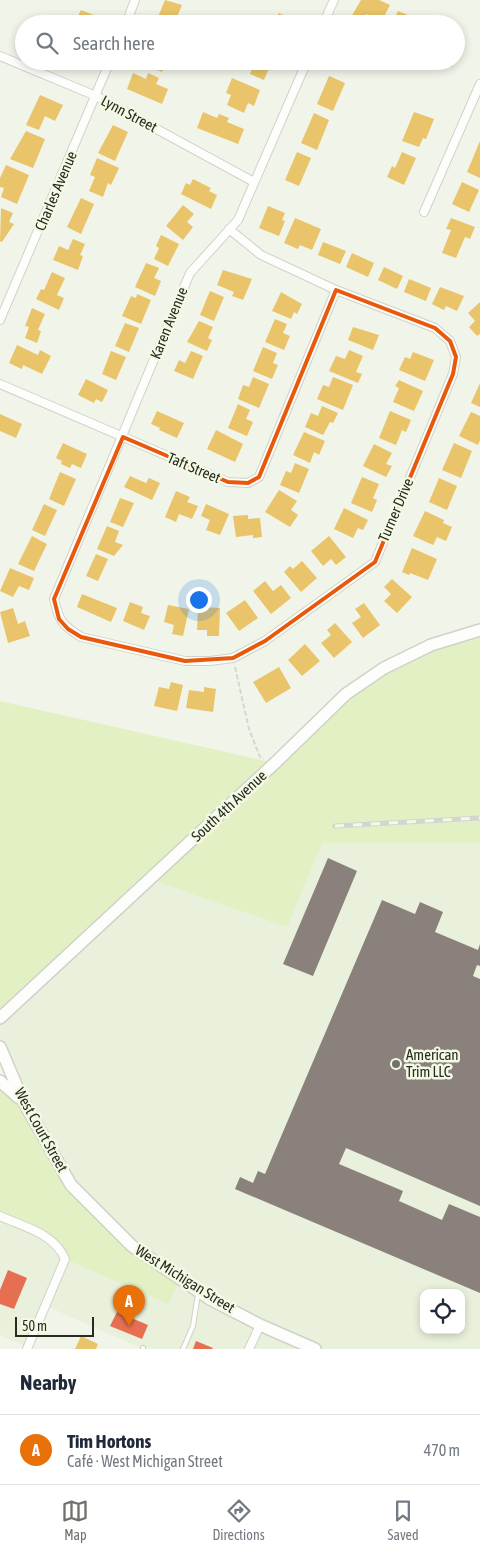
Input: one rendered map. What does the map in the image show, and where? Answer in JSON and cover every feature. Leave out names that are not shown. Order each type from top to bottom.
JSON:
[{"type":"street","points":[[130,15],[136,0]]},
{"type":"street","points":[[327,15],[334,0]]},
{"type":"street","name":"Lynn Street","points":[[0,56],[15,62]]},
{"type":"street","name":"Lynn Street","points":[[34,70],[96,96],[254,182]]},
{"type":"street","name":"Charles Avenue","points":[[0,320],[106,70]]},
{"type":"street","name":"Karen Avenue","points":[[54,599],[190,273],[238,220],[303,70]]},
{"type":"street","points":[[424,212],[480,84]]},
{"type":"street","name":"Turner Drive","points":[[54,599],[59,619],[68,629],[81,637],[185,661],[210,661],[232,658],[265,642],[375,562],[453,374],[456,357],[450,341],[435,328],[336,290],[260,255],[230,229]]},
{"type":"street","name":"Taft Street","points":[[0,384],[228,482],[248,484],[259,477],[336,290]]},
{"type":"street","name":"South 4th Avenue","points":[[0,1018],[223,812],[346,694],[384,668],[431,645],[480,630]]},
{"type":"street","name":"West Court Street","points":[[0,1047],[23,1101],[71,1185]]},
{"type":"street","points":[[0,1082],[23,1101]]},
{"type":"street","name":"West Michigan Street","points":[[71,1185],[132,1246],[198,1291],[260,1325],[315,1349]]},
{"type":"street","points":[[0,1216],[47,1237],[60,1246],[65,1259],[28,1349]]},
{"type":"street","points":[[249,1349],[260,1325]]},
{"type":"lane","points":[[183,1349],[192,1326],[198,1291]]},
{"type":"path","points":[[232,658],[249,729],[260,757],[275,763]]},
{"type":"highlighted area","points":[[336,290],[435,328],[450,341],[456,357],[453,374],[375,562],[265,641],[233,658],[185,661],[81,637],[68,629],[59,619],[54,599],[123,437],[228,482],[248,483],[259,477]]},
{"type":"shaded area","points":[[322,843],[480,843],[480,1349],[143,1349],[46,1306],[28,1347],[0,1335],[0,1216],[132,1246],[71,1185],[0,1047],[0,1018],[150,879]]},
{"type":"green space","points":[[480,630],[480,843],[322,843],[287,927],[150,879],[0,1018],[0,701],[275,763],[384,668]]},
{"type":"green space","points":[[0,1081],[23,1101],[71,1185],[132,1246],[180,1280],[168,1304],[65,1259],[60,1246],[0,1216]]},
{"type":"building: Homes","points":[[165,0],[182,5],[178,15],[159,15]]},
{"type":"building: Homes","points":[[361,0],[379,0],[390,5],[385,15],[352,15]]},
{"type":"building: Homes","points":[[81,10],[94,15],[78,15]]},
{"type":"building: Homes","points":[[398,11],[408,15],[396,15]]},
{"type":"building: Homes","points":[[252,70],[268,70],[264,80],[250,74]]},
{"type":"building: Homes","points":[[133,73],[146,79],[148,73],[159,78],[156,84],[168,89],[162,104],[127,89]]},
{"type":"building: Homes","points":[[329,76],[345,83],[333,111],[317,104]]},
{"type":"building: Homes","points":[[232,78],[260,90],[254,106],[248,103],[244,113],[227,105],[231,95],[226,93]]},
{"type":"building: Homes","points":[[40,95],[63,105],[55,121],[45,116],[39,130],[26,125]]},
{"type":"building: Homes","points":[[203,112],[217,118],[219,114],[229,118],[227,122],[244,129],[238,144],[197,128]]},
{"type":"building: Homes","points":[[414,112],[434,119],[426,139],[423,138],[419,147],[402,141]]},
{"type":"building: Homes","points":[[314,113],[329,120],[317,150],[301,143]]},
{"type":"building: Homes","points":[[113,125],[128,132],[115,161],[98,153]]},
{"type":"building: Homes","points":[[26,131],[45,139],[33,168],[10,159]]},
{"type":"building: Homes","points":[[480,141],[480,178],[467,172]]},
{"type":"building: Homes","points":[[297,152],[311,158],[299,186],[285,180]]},
{"type":"building: Homes","points":[[402,152],[416,158],[404,185],[387,177],[392,166],[395,168]]},
{"type":"building: Homes","points":[[97,158],[119,168],[111,185],[108,183],[103,197],[89,191],[95,177],[90,175]]},
{"type":"building: Homes","points":[[6,165],[29,175],[17,204],[1,197],[4,188],[0,187],[0,178]]},
{"type":"building: Homes","points":[[193,179],[211,188],[209,191],[217,195],[211,209],[181,194],[186,183],[190,185]]},
{"type":"building: Homes","points":[[462,182],[479,190],[469,212],[452,204]]},
{"type":"building: Homes","points":[[81,198],[94,204],[81,234],[67,227]]},
{"type":"building: Homes","points":[[183,205],[194,214],[187,222],[193,227],[183,240],[166,226]]},
{"type":"building: Homes","points":[[268,206],[285,213],[282,220],[285,221],[279,236],[259,228]]},
{"type":"building: Homes","points":[[1,208],[13,213],[9,222],[14,224],[2,242],[0,241]]},
{"type":"building: Homes","points":[[295,218],[321,229],[312,250],[300,245],[298,249],[284,243]]},
{"type":"building: Homes","points":[[451,218],[475,227],[470,239],[465,237],[456,258],[442,253],[451,230],[446,229]]},
{"type":"building: Homes","points":[[161,235],[179,244],[168,266],[154,259],[159,248],[156,246]]},
{"type":"building: Homes","points":[[73,239],[85,244],[80,255],[83,256],[78,270],[53,260],[59,246],[68,250]]},
{"type":"building: Homes","points":[[323,242],[346,251],[340,264],[318,255]]},
{"type":"building: Homes","points":[[352,253],[374,263],[368,277],[346,267]]},
{"type":"building: Homes","points":[[146,263],[159,268],[154,278],[161,281],[155,296],[135,287]]},
{"type":"building: Homes","points":[[384,267],[403,276],[397,289],[378,280]]},
{"type":"building: Homes","points":[[223,270],[252,279],[243,300],[232,296],[234,292],[217,285]]},
{"type":"building: Homes","points":[[52,272],[65,278],[57,295],[64,298],[59,310],[36,299],[41,289],[44,290]]},
{"type":"building: Homes","points":[[409,279],[431,288],[426,301],[404,292]]},
{"type":"building: Homes","points":[[440,287],[464,296],[457,311],[446,306],[444,310],[432,304]]},
{"type":"building: Homes","points":[[210,291],[224,297],[214,321],[200,315]]},
{"type":"building: Homes","points":[[281,292],[302,304],[297,314],[294,312],[291,319],[272,311]]},
{"type":"building: Homes","points":[[137,294],[151,300],[141,324],[122,316],[131,296],[136,298]]},
{"type":"building: Homes","points":[[480,302],[480,334],[477,336],[469,327],[475,321],[468,313]]},
{"type":"building: Homes","points":[[32,308],[45,314],[38,330],[41,331],[37,343],[25,338],[29,327],[25,326]]},
{"type":"building: Homes","points":[[275,319],[287,324],[283,333],[290,336],[284,350],[265,342]]},
{"type":"building: Homes","points":[[199,321],[213,327],[208,338],[212,340],[207,351],[187,342]]},
{"type":"building: Homes","points":[[125,323],[139,328],[129,352],[115,346]]},
{"type":"building: Homes","points":[[353,327],[379,335],[373,350],[348,340]]},
{"type":"building: Homes","points":[[17,345],[38,355],[40,350],[51,356],[42,374],[23,365],[22,369],[9,363]]},
{"type":"building: Homes","points":[[263,347],[277,353],[273,363],[278,365],[272,379],[253,371]]},
{"type":"building: Homes","points":[[349,350],[363,356],[356,372],[362,374],[358,383],[329,371],[336,356],[345,359]]},
{"type":"building: Homes","points":[[111,351],[126,357],[116,380],[102,374]]},
{"type":"building: Homes","points":[[191,351],[203,356],[193,379],[174,371],[179,360],[185,363]]},
{"type":"building: Homes","points":[[413,352],[434,360],[425,381],[399,370],[405,357],[410,359]]},
{"type":"building: Homes","points":[[253,377],[269,384],[259,408],[238,399],[243,385],[249,387]]},
{"type":"building: Homes","points":[[333,377],[353,385],[343,410],[317,399],[323,385],[329,387]]},
{"type":"building: Homes","points":[[86,379],[108,390],[102,402],[96,399],[94,403],[78,395]]},
{"type":"building: Homes","points":[[399,380],[423,391],[414,411],[393,402],[399,388],[395,386]]},
{"type":"building: Homes","points":[[480,383],[480,407],[471,403]]},
{"type":"building: Homes","points":[[238,404],[250,410],[246,419],[253,422],[247,436],[228,428]]},
{"type":"building: Homes","points":[[322,406],[338,413],[333,423],[330,422],[323,435],[305,427],[311,413],[318,416]]},
{"type":"building: Homes","points":[[157,411],[184,423],[177,438],[151,424]]},
{"type":"building: Homes","points":[[390,411],[411,420],[406,432],[402,430],[396,445],[379,438]]},
{"type":"building: Homes","points":[[471,412],[480,416],[480,440],[478,445],[459,436]]},
{"type":"building: Homes","points":[[0,414],[22,424],[16,438],[0,431]]},
{"type":"building: Homes","points":[[216,430],[243,444],[235,462],[207,449]]},
{"type":"building: Homes","points":[[304,432],[325,441],[319,455],[314,452],[310,463],[293,455]]},
{"type":"building: Homes","points":[[63,443],[87,454],[81,468],[72,464],[70,468],[61,464],[62,461],[56,458]]},
{"type":"building: Homes","points":[[454,443],[472,451],[461,478],[442,470]]},
{"type":"building: Homes","points":[[374,444],[392,453],[386,464],[392,466],[386,477],[363,466]]},
{"type":"building: Homes","points":[[295,463],[309,469],[299,493],[280,485],[286,471],[291,473]]},
{"type":"building: Homes","points":[[60,472],[76,479],[64,506],[49,499]]},
{"type":"building: Homes","points":[[130,476],[146,483],[149,478],[160,483],[152,500],[124,487]]},
{"type":"building: Homes","points":[[362,477],[379,484],[373,498],[377,500],[372,512],[351,503]]},
{"type":"building: Homes","points":[[439,478],[457,486],[447,510],[429,502]]},
{"type":"building: Homes","points":[[279,490],[297,501],[291,510],[298,515],[290,527],[265,512]]},
{"type":"building: Homes","points":[[176,491],[190,497],[187,502],[198,506],[192,519],[179,514],[176,522],[165,517]]},
{"type":"building: Homes","points":[[120,498],[134,503],[123,527],[110,522]]},
{"type":"building: Homes","points":[[44,504],[57,510],[45,536],[32,530]]},
{"type":"building: Homes","points":[[206,504],[229,514],[220,535],[206,530],[210,520],[201,516]]},
{"type":"building: Homes","points":[[344,508],[368,520],[363,530],[358,528],[353,538],[334,529]]},
{"type":"building: Homes","points":[[425,511],[444,520],[443,523],[452,527],[446,541],[437,537],[433,545],[413,536]]},
{"type":"building: Homes","points":[[248,515],[248,519],[260,518],[262,537],[253,538],[253,535],[236,537],[233,516]]},
{"type":"building: Homes","points":[[107,526],[119,531],[115,542],[123,545],[114,556],[97,549]]},
{"type":"building: Homes","points":[[32,536],[47,544],[34,571],[18,564]]},
{"type":"building: Homes","points":[[329,536],[346,557],[336,565],[331,559],[323,566],[311,551]]},
{"type":"building: Homes","points":[[412,548],[437,559],[428,580],[402,572]]},
{"type":"building: Homes","points":[[96,554],[108,559],[98,581],[86,576]]},
{"type":"building: Homes","points":[[302,561],[317,578],[301,592],[284,572],[290,566],[293,569]]},
{"type":"building: Homes","points":[[10,568],[34,578],[29,590],[19,586],[13,597],[0,591]]},
{"type":"building: Homes","points":[[392,579],[412,597],[397,613],[384,601],[391,594],[384,587]]},
{"type":"building: Homes","points":[[265,581],[273,591],[281,585],[291,598],[271,614],[253,591]]},
{"type":"building: Homes","points":[[82,594],[117,608],[111,622],[77,607]]},
{"type":"building: Homes","points":[[245,600],[258,618],[239,631],[226,613]]},
{"type":"building: Homes","points":[[130,602],[143,607],[141,613],[150,616],[144,630],[123,621]]},
{"type":"building: Homes","points":[[364,603],[380,625],[363,638],[352,623],[361,617],[355,609]]},
{"type":"building: Homes","points":[[168,605],[189,609],[183,636],[172,634],[174,625],[164,622]]},
{"type":"building: Homes","points":[[198,607],[220,608],[219,636],[207,636],[207,630],[197,630]]},
{"type":"building: Homes","points":[[13,608],[18,624],[25,621],[30,636],[8,643],[0,612]]},
{"type":"building: Homes","points":[[335,623],[352,642],[334,658],[321,643],[331,635],[327,630]]},
{"type":"building: Homes","points":[[305,644],[320,661],[302,676],[288,660]]},
{"type":"building: Homes","points":[[279,667],[291,688],[266,703],[253,682]]},
{"type":"building: Homes","points":[[171,682],[183,685],[177,711],[154,706],[159,687],[169,689]]},
{"type":"building: Homes","points":[[204,687],[216,689],[213,712],[186,708],[189,690],[204,692]]},
{"type":"building: Homes","points":[[81,1336],[98,1344],[96,1349],[75,1349]]},
{"type":"building: Shops","points":[[8,1270],[27,1278],[14,1309],[0,1304],[0,1290]]},
{"type":"building: Shops","points":[[117,1312],[148,1325],[142,1339],[110,1326]]},
{"type":"building: Shops","points":[[196,1341],[213,1348],[193,1349]]},
{"type":"building: Industry","points":[[328,858],[357,871],[313,976],[283,964]]},
{"type":"building: Industry","name":"American Trim LLC","points":[[382,900],[415,914],[420,902],[443,912],[435,932],[478,950],[480,944],[480,966],[477,965],[473,976],[480,979],[480,1206],[346,1148],[339,1164],[403,1191],[399,1201],[442,1220],[449,1204],[480,1217],[480,1293],[235,1189],[240,1177],[253,1183],[258,1171],[265,1174]]},
{"type":"railway","points":[[335,826],[480,818]]},
{"type":"place","name":"American Trim LLC","points":[[396,1064]]},
{"type":"place","name":"Tim Hortons","points":[[129,1326]]}]
